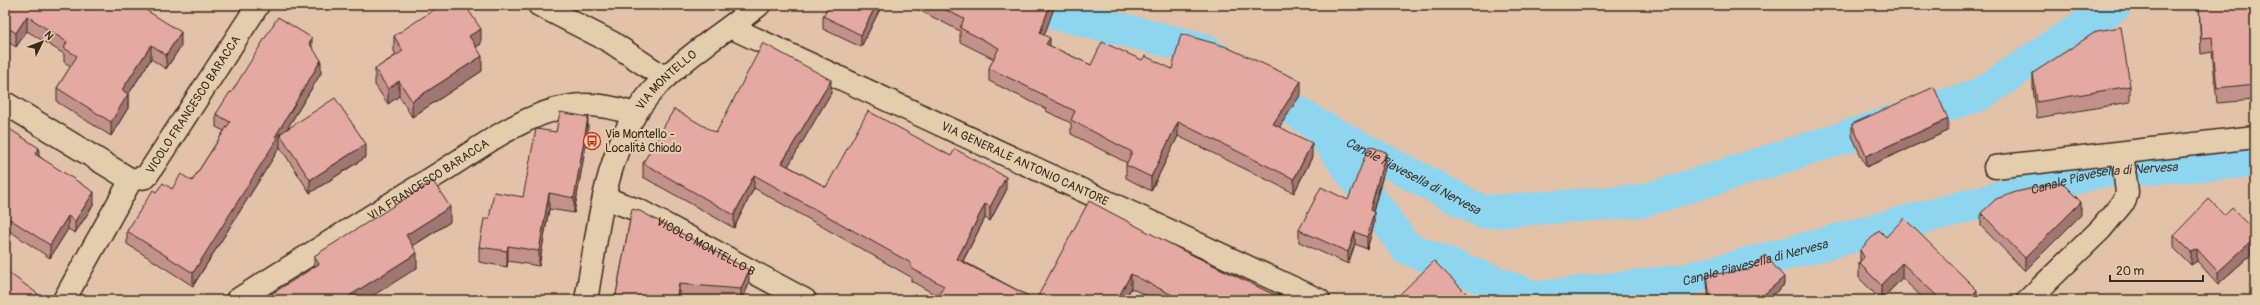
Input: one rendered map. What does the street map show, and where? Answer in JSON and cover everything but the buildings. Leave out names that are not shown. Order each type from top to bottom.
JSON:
[{"type":"street","name":"VICOLO FRANCESCO BARACCA","points":[[64,300],[131,180],[146,177],[258,5]]},
{"type":"street","points":[[540,5],[611,42],[664,78]]},
{"type":"street","name":"VIA MONTELLO","points":[[586,300],[605,198],[615,155],[625,130],[635,114],[664,78],[699,49],[759,5]]},
{"type":"street","name":"VIA GENERALE ANTONIO CANTORE","points":[[730,27],[1319,300]]},
{"type":"street","points":[[5,103],[131,180]]},
{"type":"street","name":"VIA FRANCESCO BARACCA","points":[[237,300],[486,144],[539,116],[566,107],[589,104],[611,107],[635,114]]},
{"type":"street","points":[[1995,167],[2123,156],[2255,137]]},
{"type":"street","points":[[2028,300],[2116,212],[2125,200],[2126,192],[2123,156]]},
{"type":"street","name":"VICOLO MONTELLO B","points":[[605,198],[640,210],[805,300]]},
{"type":"waterway","name":"Canale Piavesella di Nervesa","points":[[1020,5],[1202,49],[1318,126],[1406,248],[1536,298],[1682,281],[2101,171],[2255,161]]},
{"type":"waterway","name":"Canale Piavesella di Nervesa","points":[[1323,128],[1483,212],[1643,201],[1979,95],[2116,5]]},
{"type":"place","name":"Via Montello - Località Chiodo","points":[[592,141]]}]
